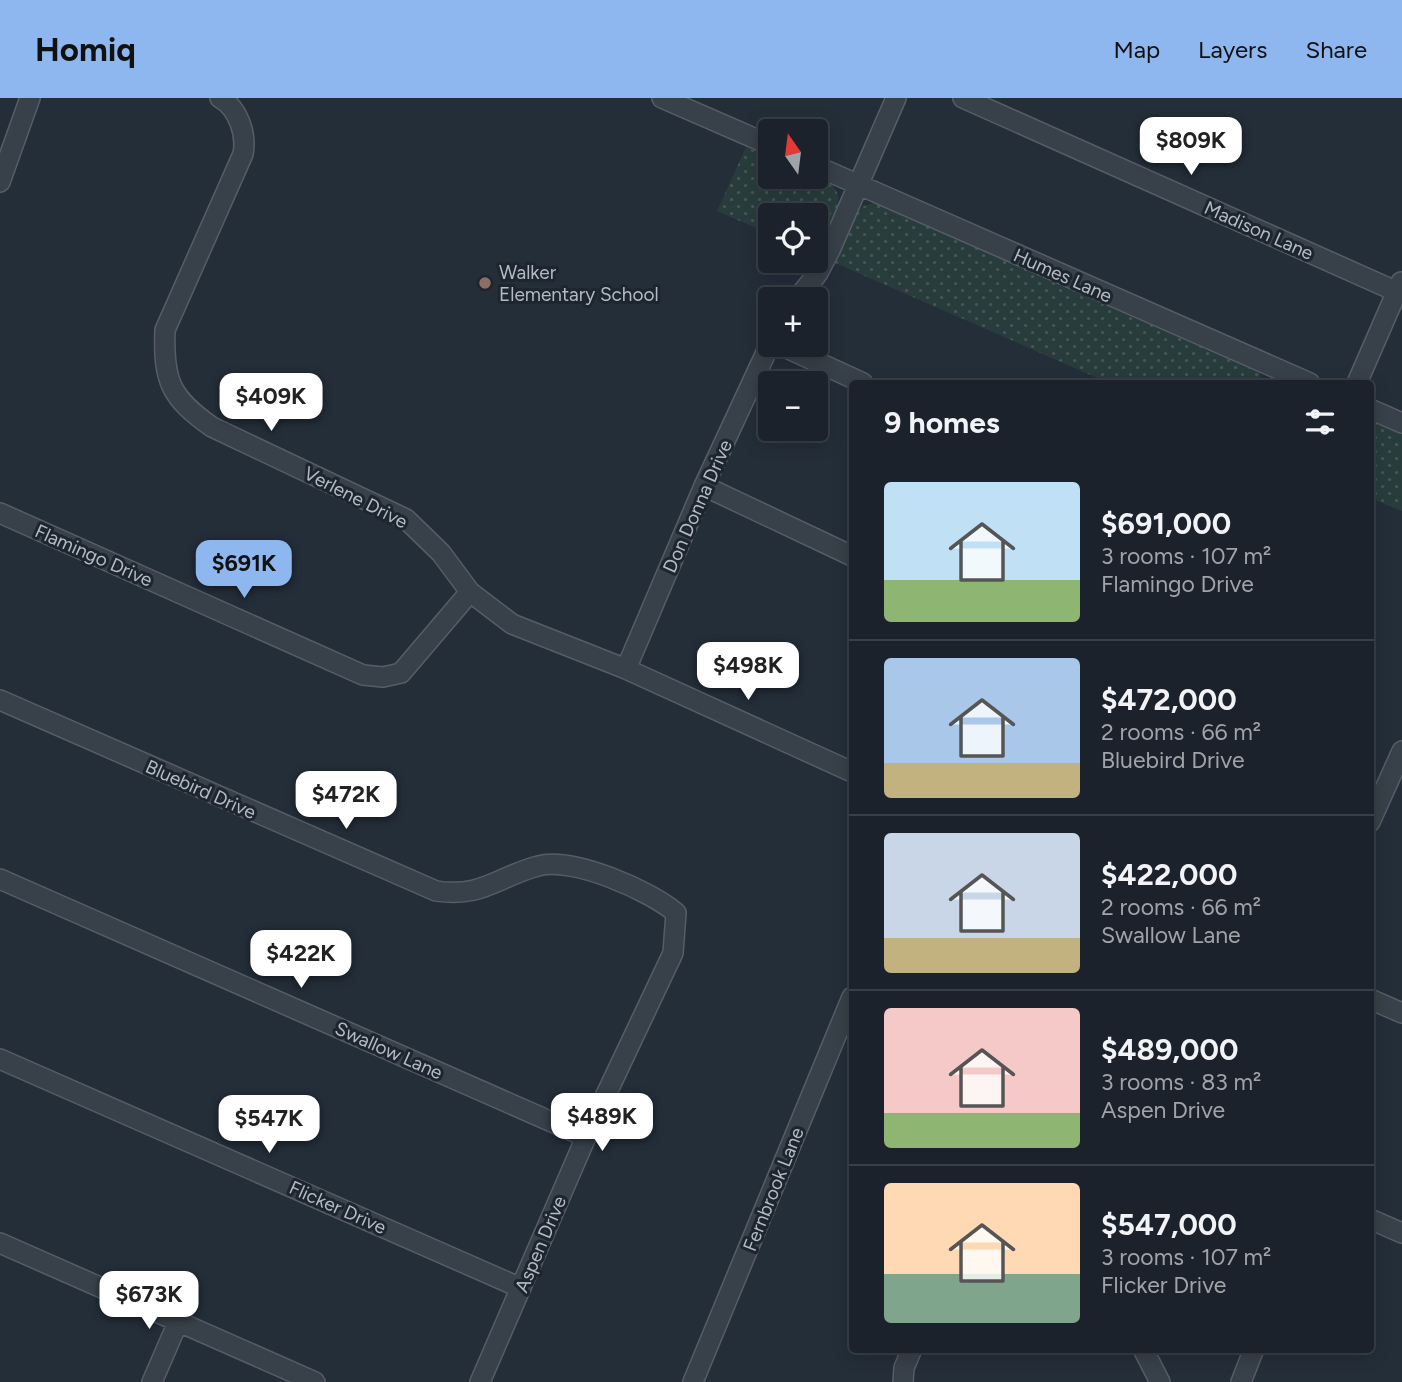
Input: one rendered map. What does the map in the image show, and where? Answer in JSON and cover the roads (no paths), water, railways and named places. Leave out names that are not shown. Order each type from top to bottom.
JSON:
[{"type":"street","points":[[0,182],[30,98]]},
{"type":"street","name":"Verlene Drive","points":[[220,98],[225,100],[240,120],[245,144],[243,154],[165,330],[167,377],[176,395],[190,411],[212,427],[406,519],[441,553],[470,592],[512,624],[626,669],[849,771]]},
{"type":"street","points":[[662,98],[758,140]]},
{"type":"street","points":[[807,287],[818,273],[896,98]]},
{"type":"street","name":"Madison Lane","points":[[963,98],[1400,288]]},
{"type":"street","name":"Humes Lane","points":[[828,171],[1270,376],[1293,380]]},
{"type":"street","points":[[1358,380],[1400,288]]},
{"type":"street","name":"Don Donna Drive","points":[[626,669],[704,486],[764,357]]},
{"type":"street","points":[[806,357],[856,380]]},
{"type":"street","points":[[1374,411],[1402,423]]},
{"type":"street","points":[[704,486],[849,555]]},
{"type":"street","name":"Flamingo Drive","points":[[0,513],[363,675],[383,677],[401,673],[470,592]]},
{"type":"street","name":"Bluebird Drive","points":[[0,700],[436,891],[456,894],[479,890],[539,865],[558,864],[578,866],[643,891],[676,913]]},
{"type":"street","points":[[1374,804],[1378,785],[1402,751]]},
{"type":"street","name":"Swallow Lane","points":[[0,879],[586,1137]]},
{"type":"street","name":"Aspen Drive","points":[[480,1382],[586,1137],[674,953],[676,913]]},
{"type":"street","points":[[1374,1001],[1402,1013]]},
{"type":"street","name":"Fernbrook Lane","points":[[693,1382],[849,1004]]},
{"type":"street","name":"Flicker Drive","points":[[0,1059],[521,1288]]},
{"type":"street","points":[[1374,1221],[1402,1233]]},
{"type":"street","points":[[0,1243],[315,1382]]},
{"type":"street","points":[[152,1382],[178,1322]]},
{"type":"street","points":[[903,1382],[904,1368],[910,1353]]},
{"type":"street","points":[[1145,1353],[1160,1382]]},
{"type":"street","points":[[1241,1382],[1252,1353]]},
{"type":"place","name":"Walker Elementary School","points":[[485,283]]}]
